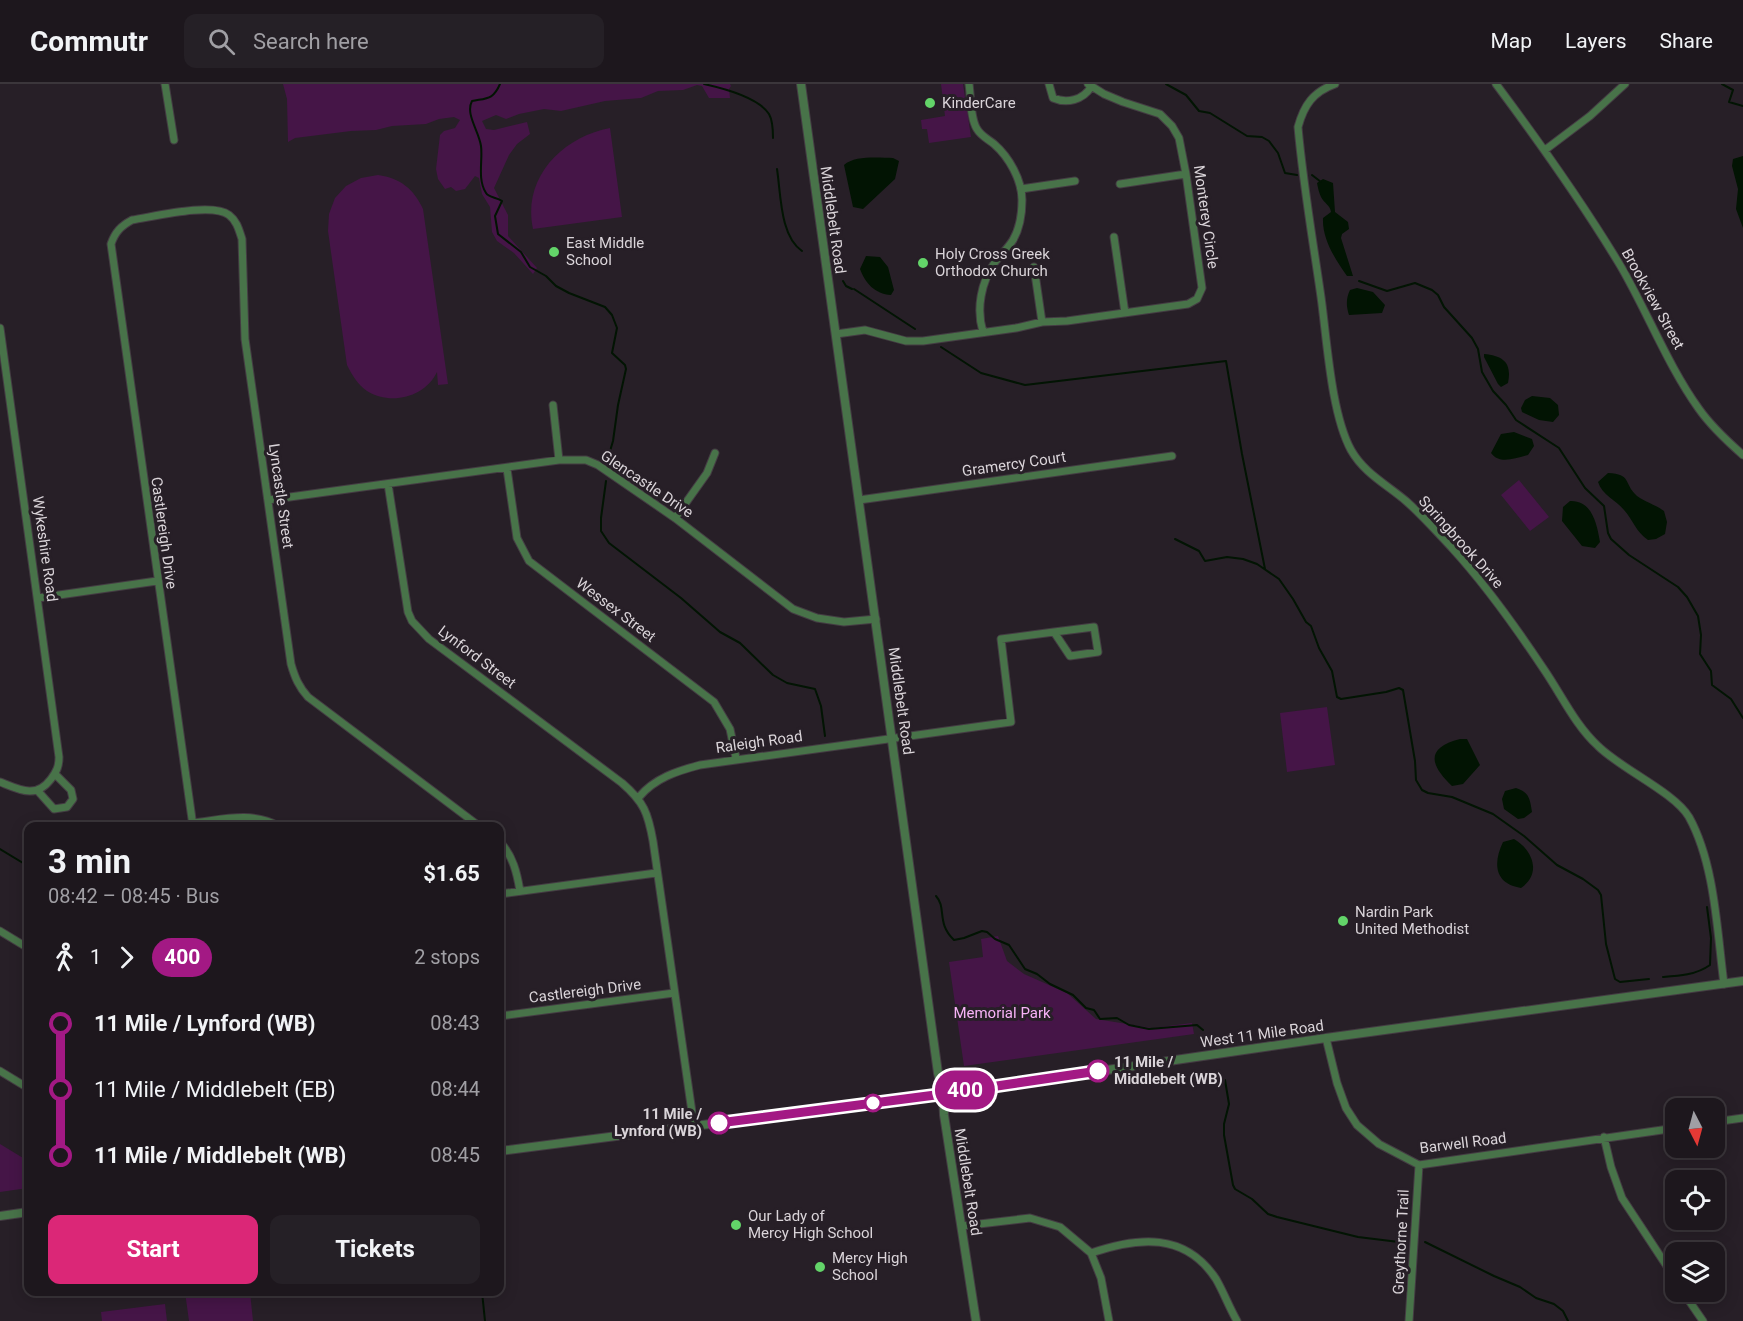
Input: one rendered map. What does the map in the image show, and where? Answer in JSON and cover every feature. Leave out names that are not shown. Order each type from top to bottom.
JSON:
[{"type":"street","points":[[165,84],[174,140]]},
{"type":"street","name":"Middlebelt Road","points":[[801,84],[938,1073],[976,1321]]},
{"type":"street","points":[[969,84],[975,127],[1003,153],[1021,189],[1021,219],[1013,240],[994,264],[984,287],[979,318],[983,332]]},
{"type":"street","points":[[1049,84],[1053,98],[1060,101],[1079,99],[1086,94],[1089,85]]},
{"type":"street","name":"Springbrook Drive","points":[[1335,84],[1312,97],[1306,104],[1298,127],[1331,375],[1340,420],[1347,441],[1356,459],[1405,500],[1475,573],[1514,626],[1589,738],[1615,761],[1666,795],[1688,815],[1708,868],[1724,984]]},
{"type":"street","points":[[1496,84],[1545,150],[1590,116],[1625,84]]},
{"type":"street","name":"Monterey Circle","points":[[836,334],[865,330],[906,341],[923,341],[1042,322],[1067,321],[1188,304],[1197,299],[1202,288],[1179,138],[1172,126],[1160,114],[1123,102],[1089,85]]},
{"type":"street","name":"Brookview Street","points":[[1545,150],[1620,266],[1687,392],[1717,430],[1743,455]]},
{"type":"street","points":[[1120,184],[1186,174]]},
{"type":"street","points":[[1021,189],[1076,181]]},
{"type":"street","name":"Lyncastle Street","points":[[111,244],[115,234],[132,220],[182,213],[207,210],[226,213],[238,227],[242,239],[245,339],[291,664],[300,689],[474,822]]},
{"type":"street","points":[[1114,237],[1125,313]]},
{"type":"street","name":"Castlereigh Drive","points":[[111,244],[192,822]]},
{"type":"street","points":[[1034,267],[1042,322]]},
{"type":"street","name":"Wykeshire Road","points":[[0,328],[58,740],[59,766],[56,774]]},
{"type":"street","points":[[553,405],[559,460]]},
{"type":"street","points":[[675,518],[707,473],[715,453]]},
{"type":"street","name":"Gramercy Court","points":[[859,500],[1172,456]]},
{"type":"street","name":"Glencastle Drive","points":[[268,500],[507,469],[559,460],[586,460],[598,465],[675,518],[793,609],[816,618],[836,621],[876,619]]},
{"type":"street","name":"Wessex Street","points":[[507,469],[517,538],[529,561],[714,702],[730,729],[736,758]]},
{"type":"street","name":"Lynford Street","points":[[388,484],[405,602],[412,621],[429,639],[639,797]]},
{"type":"street","points":[[38,598],[157,581]]},
{"type":"street","points":[[1094,627],[1098,652],[1070,656],[1054,632],[1094,627]]},
{"type":"street","name":"Raleigh Road","points":[[639,797],[646,788],[680,770],[736,758],[1011,722],[1000,639],[1054,632]]},
{"type":"street","points":[[0,782],[21,790],[37,790],[43,788],[56,774],[70,790],[73,799],[67,807],[54,809],[37,790]]},
{"type":"street","points":[[639,797],[650,826],[694,1126]]},
{"type":"street","points":[[218,822],[253,818],[269,822]]},
{"type":"street","points":[[504,846],[514,864],[520,891]]},
{"type":"street","points":[[504,893],[657,873]]},
{"type":"street","points":[[0,931],[24,946]]},
{"type":"street","name":"West 11 Mile Road","points":[[504,1150],[943,1094],[1326,1038],[1743,981]]},
{"type":"street","name":"Castlereigh Drive","points":[[504,1015],[674,993]]},
{"type":"street","name":"Barwell Road","points":[[1326,1038],[1343,1100],[1357,1125],[1379,1144],[1419,1165],[1665,1129]]},
{"type":"street","points":[[0,1071],[24,1086]]},
{"type":"street","points":[[1725,1120],[1743,1118]]},
{"type":"street","points":[[1604,1137],[1622,1198],[1665,1263]]},
{"type":"street","name":"Greythorne Trail","points":[[1409,1321],[1419,1165]]},
{"type":"street","points":[[0,1216],[24,1213]]},
{"type":"street","points":[[962,1226],[1030,1218],[1049,1222],[1072,1235],[1091,1252],[1101,1278],[1109,1321]]},
{"type":"street","points":[[1091,1252],[1137,1240],[1164,1242],[1185,1250],[1214,1276],[1237,1321]]},
{"type":"street","points":[[1690,1302],[1703,1321]]},
{"type":"green space","points":[[283,84],[730,84],[731,86],[730,98],[709,98],[702,86],[697,85],[683,90],[658,91],[641,98],[605,101],[561,111],[544,109],[506,119],[496,115],[482,121],[486,129],[494,130],[527,122],[530,134],[517,144],[509,155],[494,188],[508,215],[508,236],[537,268],[533,274],[514,253],[497,241],[492,232],[490,207],[482,194],[479,178],[475,176],[465,189],[456,191],[451,187],[445,189],[438,179],[436,169],[440,135],[444,131],[455,128],[460,120],[454,117],[426,124],[295,138],[288,142],[287,99]]},
{"type":"green space","points":[[941,84],[963,84],[971,137],[929,143],[927,129],[922,129],[921,120],[945,116]]},
{"type":"green space","points":[[610,128],[622,217],[533,229],[531,210],[534,193],[549,163],[576,140]]},
{"type":"green space","points":[[378,175],[400,182],[411,190],[423,209],[448,384],[438,385],[437,372],[424,388],[416,393],[397,398],[376,396],[367,391],[355,379],[347,365],[328,231],[329,214],[335,198],[346,186],[361,178]]},
{"type":"green space","points":[[1519,480],[1549,517],[1530,531],[1501,495]]},
{"type":"green space","points":[[1327,707],[1335,765],[1287,772],[1280,713]]},
{"type":"green space","name":"Memorial Park","points":[[998,936],[1007,961],[1024,974],[1067,993],[1096,1019],[1152,1028],[1192,1023],[1194,1034],[964,1066],[949,962],[983,957],[981,939]]},
{"type":"green space","points":[[0,1144],[24,1159],[24,1189],[0,1192]]},
{"type":"green space","points":[[186,1296],[250,1296],[253,1321],[189,1321]]},
{"type":"green space","points":[[165,1304],[167,1321],[102,1321],[101,1312]]},
{"type":"shaded area","points":[[1743,156],[1743,228],[1736,209],[1738,189],[1732,166],[1733,159]]},
{"type":"shaded area","points":[[861,158],[893,158],[899,161],[895,179],[863,209],[853,207],[844,165]]},
{"type":"shaded area","points":[[1323,179],[1333,183],[1335,212],[1348,222],[1349,229],[1342,234],[1341,238],[1353,276],[1347,276],[1342,269],[1325,234],[1323,218],[1331,212],[1318,189],[1317,183]]},
{"type":"shaded area","points":[[866,256],[880,257],[888,267],[894,290],[891,295],[875,290],[865,279],[860,269]]},
{"type":"shaded area","points":[[1357,288],[1373,292],[1385,305],[1382,313],[1349,315],[1348,296],[1350,290]]},
{"type":"shaded area","points":[[1484,354],[1497,357],[1505,362],[1509,370],[1508,383],[1501,387],[1498,384]]},
{"type":"shaded area","points":[[1532,396],[1550,398],[1558,405],[1559,415],[1553,422],[1539,420],[1522,412],[1521,408],[1525,400]]},
{"type":"shaded area","points":[[1514,432],[1532,439],[1534,446],[1528,455],[1508,460],[1495,457],[1491,453],[1501,434]]},
{"type":"shaded area","points":[[1608,473],[1624,477],[1637,496],[1664,511],[1667,522],[1665,534],[1648,540],[1640,533],[1624,510],[1600,487],[1598,482]]},
{"type":"shaded area","points":[[1570,501],[1584,504],[1592,514],[1600,542],[1595,548],[1582,546],[1562,521],[1563,507]]},
{"type":"shaded area","points":[[1460,739],[1467,739],[1480,765],[1463,784],[1452,786],[1439,771],[1435,758],[1436,752],[1441,747]]},
{"type":"shaded area","points":[[1516,788],[1528,797],[1532,812],[1518,819],[1504,809],[1502,799],[1505,791]]},
{"type":"shaded area","points":[[1514,839],[1526,849],[1533,869],[1528,882],[1521,888],[1505,882],[1497,865],[1503,842]]},
{"type":"waterway","points":[[500,84],[492,96],[472,101],[470,106],[471,117],[481,146],[483,188],[487,195],[502,201],[495,216],[498,234],[521,252],[530,267],[569,293],[605,307],[612,315],[617,328],[612,353],[625,365],[626,369],[608,458]]},
{"type":"waterway","points":[[704,84],[739,94],[764,108],[771,120],[773,138]]},
{"type":"waterway","points":[[1166,84],[1186,95],[1199,111],[1210,113],[1247,136],[1262,137],[1269,141],[1278,153],[1285,173],[1297,175]]},
{"type":"waterway","points":[[1722,84],[1733,90],[1729,102],[1743,106]]},
{"type":"waterway","points":[[777,169],[785,225],[789,236],[802,251]]},
{"type":"waterway","points":[[1312,175],[1321,182]]},
{"type":"waterway","points":[[843,281],[852,289]]},
{"type":"waterway","points":[[1359,281],[1387,291],[1415,283],[1438,295],[1444,307],[1472,338],[1478,349],[1482,372],[1493,391],[1516,420],[1559,448],[1585,488],[1604,506],[1611,539],[1629,555],[1678,587],[1687,597],[1698,616],[1701,635],[1700,654],[1711,671],[1712,685],[1731,699],[1743,718]]},
{"type":"waterway","points":[[854,289],[915,329]]},
{"type":"waterway","points":[[941,347],[981,373],[1025,385],[1226,361],[1265,569]]},
{"type":"waterway","points":[[606,481],[601,531],[609,543],[681,598],[720,632],[740,643],[773,675],[787,683],[815,689],[821,706],[825,736]]},
{"type":"waterway","points":[[1175,539],[1199,551],[1205,561],[1227,557],[1243,559],[1257,564],[1279,579],[1306,622],[1311,626],[1319,648],[1332,671],[1337,697],[1341,699],[1399,688],[1403,690],[1416,780],[1422,790],[1452,797],[1493,814],[1524,836],[1557,865],[1598,890],[1601,895],[1606,944],[1615,979],[1620,982],[1649,979]]},
{"type":"waterway","points":[[0,849],[24,864]]},
{"type":"waterway","points":[[936,896],[941,906],[945,928],[954,940],[982,931],[987,932],[995,939],[1009,945],[1025,969],[1073,995],[1086,1008],[1094,1010],[1100,1019],[1117,1018],[1129,1025],[1149,1029],[1197,1025],[1203,1030]]},
{"type":"waterway","points":[[1663,977],[1693,973],[1710,965],[1711,938],[1707,907]]},
{"type":"waterway","points":[[1225,1080],[1229,1104],[1224,1135],[1235,1189],[1252,1199],[1268,1214],[1277,1217],[1358,1237],[1407,1243]]},
{"type":"waterway","points":[[1425,1242],[1520,1287],[1536,1298],[1554,1304],[1563,1311],[1568,1321]]},
{"type":"waterway","points":[[482,1296],[485,1321]]},
{"type":"bus line","name":"400","points":[[719,1123],[1098,1071]]},
{"type":"place","name":"KinderCare","points":[[930,103]]},
{"type":"place","name":"East Middle School","points":[[554,252]]},
{"type":"place","name":"Holy Cross Greek Orthodox Church","points":[[923,263]]},
{"type":"place","name":"Nardin Park United Methodist","points":[[1343,921]]},
{"type":"place","name":"11 Mile / Middlebelt (WB)","points":[[1098,1071]]},
{"type":"place","name":"11 Mile / Lynford (WB)","points":[[719,1123]]},
{"type":"place","name":"Our Lady of Mercy High School","points":[[736,1225]]},
{"type":"place","name":"Mercy High School","points":[[820,1267]]}]
